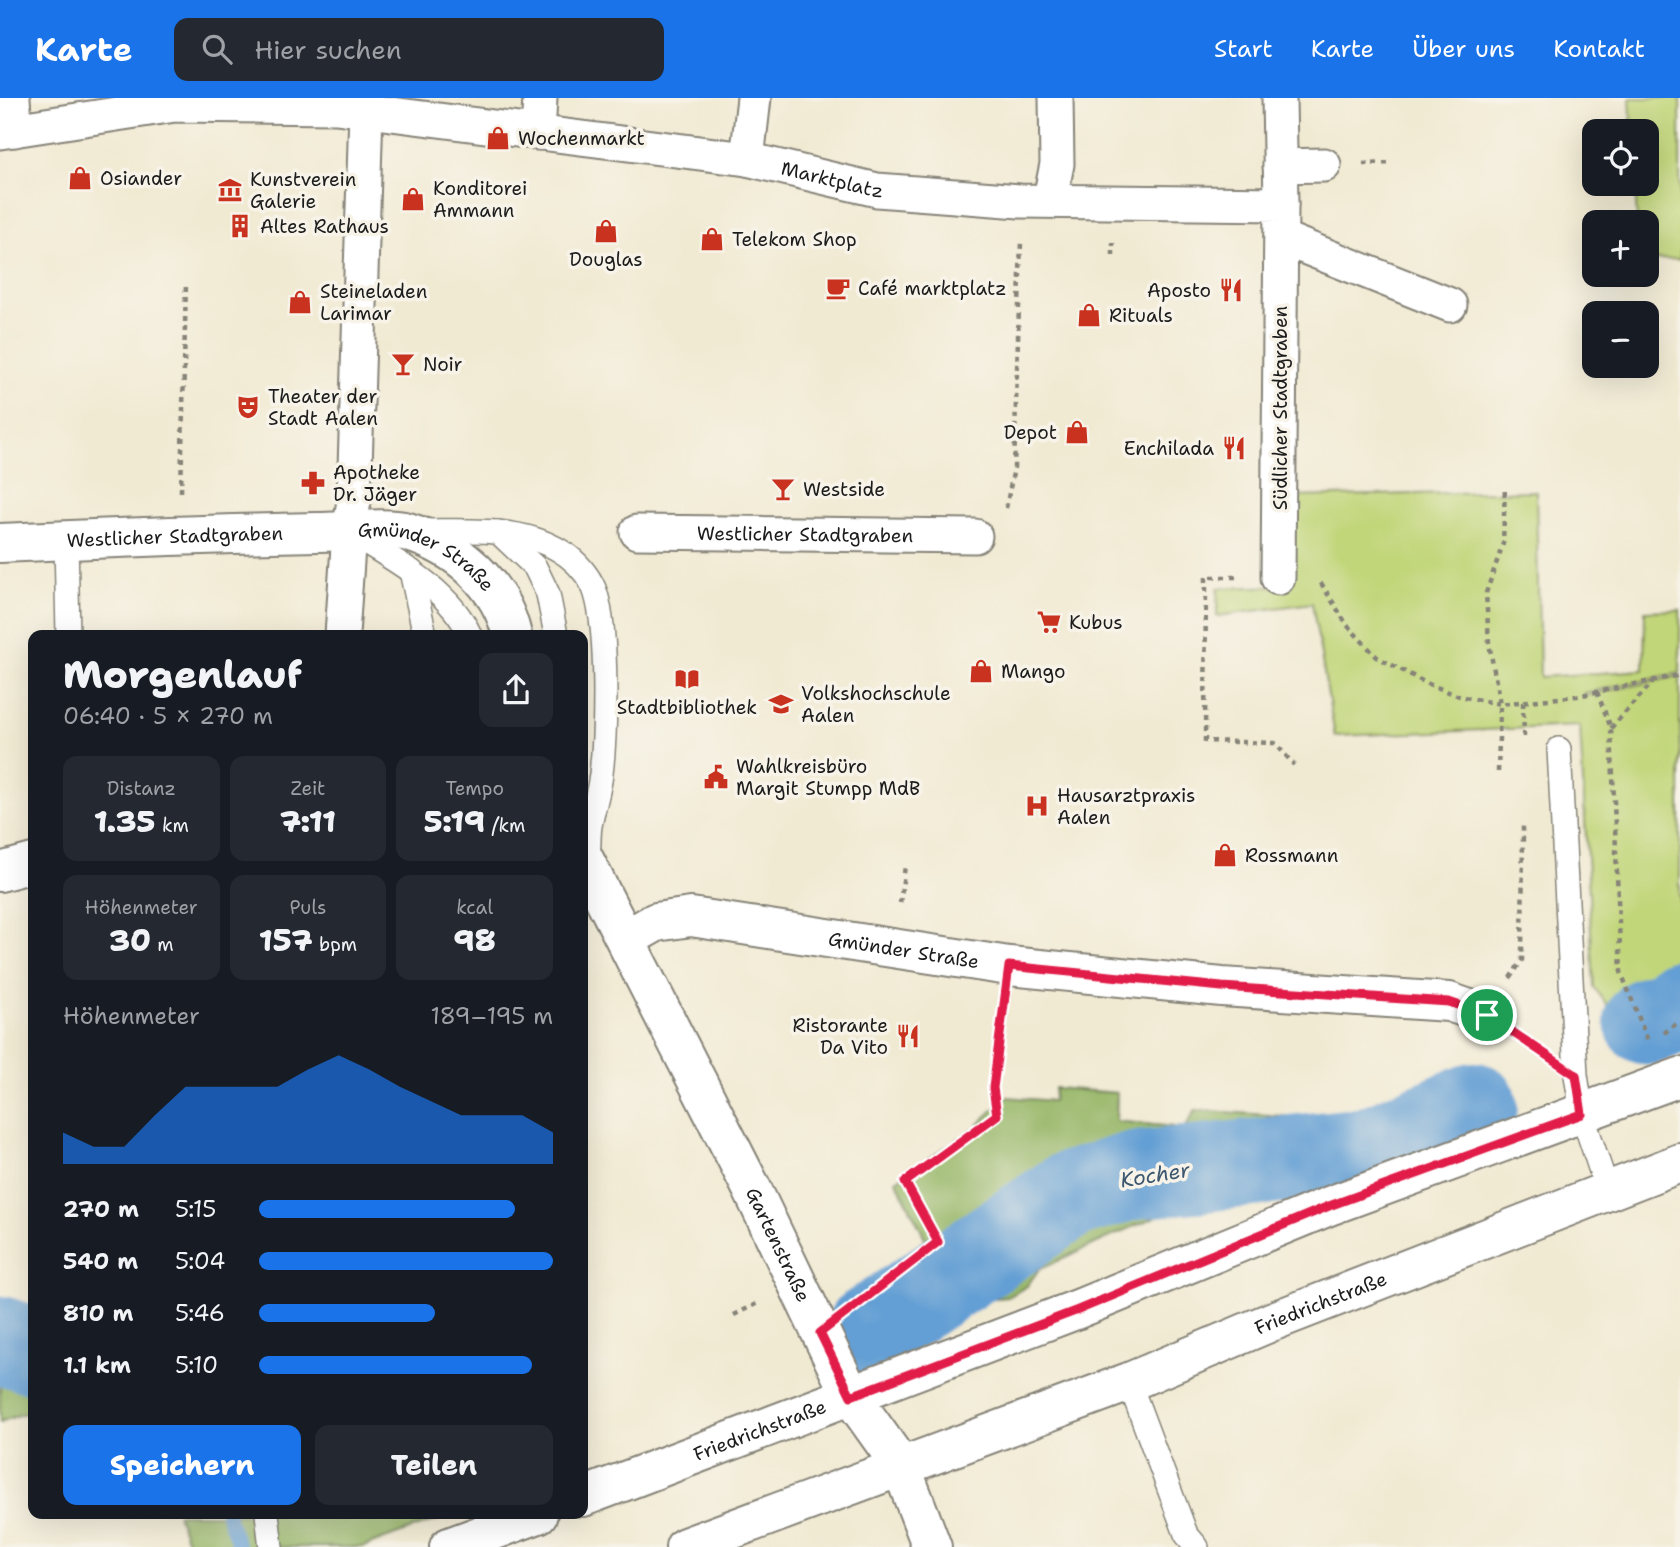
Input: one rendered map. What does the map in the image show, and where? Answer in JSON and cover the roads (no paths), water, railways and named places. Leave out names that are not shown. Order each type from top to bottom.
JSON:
[{"type":"main road","name":"Gmünder Straße","points":[[349,532],[406,531],[452,551],[485,580],[507,615],[511,630]]},
{"type":"main road","name":"Westlicher Stadtgraben","points":[[0,543],[179,535],[349,532]]},
{"type":"main road","points":[[588,861],[626,939]]},
{"type":"main road","points":[[0,872],[28,864]]},
{"type":"main road","name":"Gmünder Straße","points":[[626,939],[656,922],[691,916],[1009,966],[1222,987],[1449,1002],[1487,1015]]},
{"type":"main road","name":"Gartenstraße","points":[[626,939],[851,1396],[901,1466],[932,1547]]},
{"type":"main road","name":"Friedrichstraße","points":[[588,1495],[1078,1310],[1329,1206],[1680,1077]]},
{"type":"main road","name":"Friedrichstraße","points":[[685,1547],[1129,1382],[1271,1322],[1679,1165]]},
{"type":"main road","points":[[449,1547],[525,1519]]},
{"type":"street","points":[[538,133],[540,98]]},
{"type":"street","points":[[747,159],[754,98]]},
{"type":"street","points":[[1035,200],[1057,164],[1056,98]]},
{"type":"street","points":[[1279,98],[1282,238],[1450,305]]},
{"type":"street","name":"Marktplatz","points":[[10,120],[174,102],[346,105],[538,133],[747,159],[877,190],[1035,200],[1281,205]]},
{"type":"street","name":"Gmünder Straße","points":[[346,105],[354,501],[349,532]]},
{"type":"street","points":[[1280,166],[1324,165]]},
{"type":"street","name":"Südlicher Stadtgraben","points":[[1278,578],[1282,238]]},
{"type":"street","points":[[342,630],[349,532]]},
{"type":"street","name":"Westlicher Stadtgraben","points":[[637,532],[975,536]]},
{"type":"lane","points":[[496,530],[535,567],[548,594],[555,630]]},
{"type":"lane","points":[[406,531],[496,530],[547,544],[569,556],[587,575],[596,594],[602,636],[604,733],[601,776],[588,840]]},
{"type":"lane","points":[[349,532],[411,571],[462,616],[468,630]]},
{"type":"lane","points":[[66,540],[68,630]]},
{"type":"lane","points":[[411,571],[424,630]]},
{"type":"lane","points":[[1559,749],[1576,1075],[1582,1114],[1608,1192]]},
{"type":"lane","points":[[1129,1382],[1186,1534],[1197,1547]]},
{"type":"lane","points":[[268,1519],[271,1547]]},
{"type":"waterway","name":"Kocher","points":[[1648,1021],[1675,1009],[1680,1003]]},
{"type":"waterway","name":"Kocher","points":[[869,1330],[1070,1195],[1135,1175],[1368,1151],[1474,1106]]},
{"type":"waterway","name":"Kocher","points":[[0,1340],[28,1348]]},
{"type":"waterway","points":[[229,1519],[239,1547]]},
{"type":"place","name":"Wochenmarkt","points":[[498,138]]},
{"type":"place","name":"Osiander","points":[[80,178]]},
{"type":"place","name":"Kunstverein Galerie","points":[[230,190]]},
{"type":"place","name":"Konditorei Ammann","points":[[413,199]]},
{"type":"place","name":"Altes Rathaus","points":[[240,226]]},
{"type":"place","name":"Douglas","points":[[606,231]]},
{"type":"place","name":"Telekom Shop","points":[[712,239]]},
{"type":"place","name":"Café marktplatz","points":[[838,288]]},
{"type":"place","name":"Aposto","points":[[1231,290]]},
{"type":"place","name":"Steineladen Larimar","points":[[300,302]]},
{"type":"place","name":"Rituals","points":[[1089,315]]},
{"type":"place","name":"Noir","points":[[403,364]]},
{"type":"place","name":"Theater der Stadt Aalen","points":[[248,407]]},
{"type":"place","name":"Depot","points":[[1077,432]]},
{"type":"place","name":"Enchilada","points":[[1234,448]]},
{"type":"place","name":"Apotheke Dr. Jäger","points":[[313,483]]},
{"type":"place","name":"Westside","points":[[783,489]]},
{"type":"place","name":"Kubus","points":[[1049,622]]},
{"type":"place","name":"Mango","points":[[981,671]]},
{"type":"place","name":"Stadtbibliothek","points":[[687,679]]},
{"type":"place","name":"Volkshochschule Aalen","points":[[781,704]]},
{"type":"place","name":"Wahlkreisbüro Margit Stumpp MdB","points":[[716,777]]},
{"type":"place","name":"Hausarztpraxis Aalen","points":[[1037,806]]},
{"type":"place","name":"Rossmann","points":[[1225,855]]},
{"type":"place","name":"Ristorante Da Vito","points":[[908,1036]]}]
